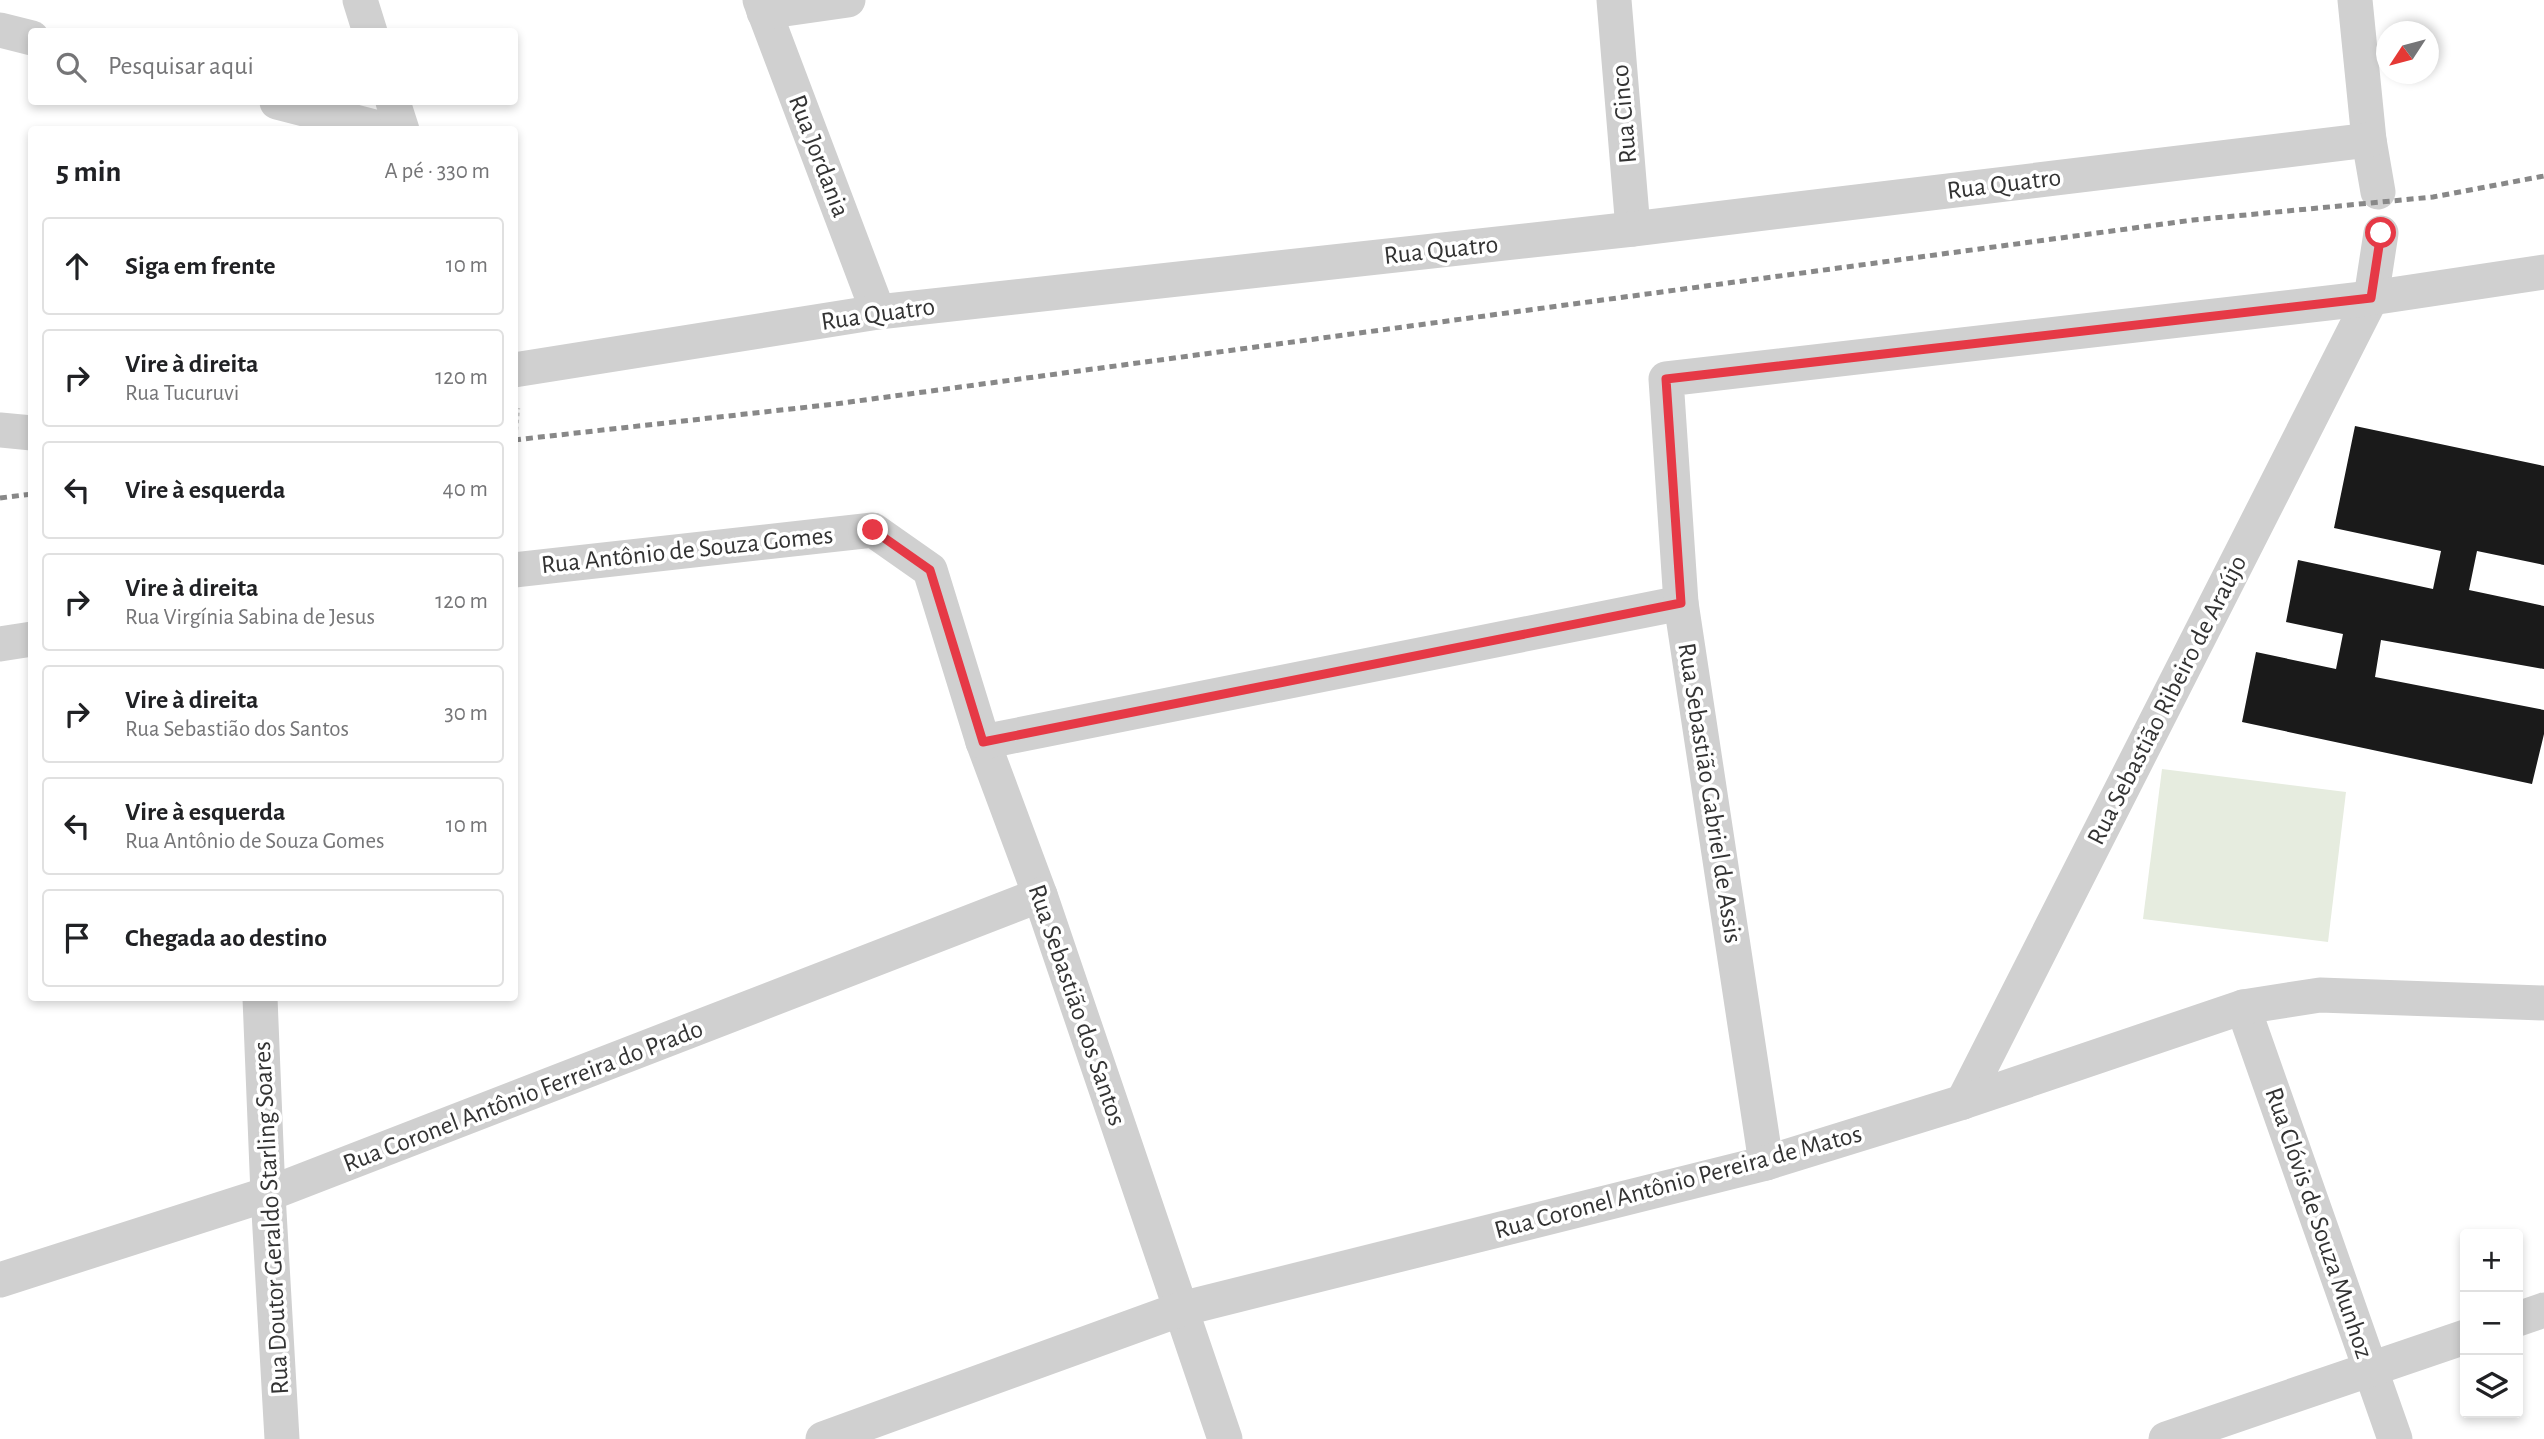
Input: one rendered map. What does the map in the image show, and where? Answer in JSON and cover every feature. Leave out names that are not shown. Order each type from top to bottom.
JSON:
[{"type":"street","points":[[360,0],[369,28]]},
{"type":"street","points":[[762,6],[848,0]]},
{"type":"street","name":"Rua Cinco","points":[[1614,0],[1633,229]]},
{"type":"street","points":[[2355,0],[2369,140],[2378,191]]},
{"type":"street","name":"Rua Jordania","points":[[762,6],[878,313]]},
{"type":"street","points":[[0,30],[28,37]]},
{"type":"street","points":[[289,105],[370,126]]},
{"type":"street","points":[[394,105],[401,126]]},
{"type":"street","name":"Rua Quatro","points":[[518,369],[878,313],[1633,229],[2369,140]]},
{"type":"street","name":"Rua Sebastião Ribeiro de Araújo","points":[[1963,1102],[2371,298],[2381,233]]},
{"type":"street","points":[[2371,298],[2544,272]]},
{"type":"street","name":"Rua Sebastião Gabriel de Assis","points":[[1766,1163],[1681,603],[1666,379],[2371,298]]},
{"type":"street","points":[[0,430],[28,433]]},
{"type":"street","name":"Rua Antônio de Souza Gomes","points":[[518,570],[873,530],[930,570]]},
{"type":"street","name":"Rua Sebastião dos Santos","points":[[930,570],[983,742],[1040,895],[1225,1439]]},
{"type":"street","points":[[983,742],[1681,603]]},
{"type":"street","points":[[0,644],[28,640]]},
{"type":"street","name":"Rua Coronel Antônio Ferreira do Prado","points":[[0,1280],[268,1195],[1040,895]]},
{"type":"street","name":"Rua Coronel Antônio Pereira de Matos","points":[[823,1439],[1181,1309],[1766,1163],[1963,1102],[2243,1007],[2320,995],[2544,1003]]},
{"type":"street","name":"Rua Doutor Geraldo Starling Soares","points":[[260,1001],[282,1439]]},
{"type":"street","name":"Rua Clóvis de Souza Munhoz","points":[[2243,1007],[2395,1439]]},
{"type":"street","points":[[2523,1317],[2544,1310]]},
{"type":"street","points":[[2166,1439],[2460,1339]]},
{"type":"shaded area","points":[[2162,769],[2346,792],[2328,942],[2143,919]]},
{"type":"building","points":[[2355,426],[2544,466],[2544,565],[2477,551],[2469,590],[2544,606],[2544,669],[2381,640],[2375,677],[2544,710],[2544,734],[2532,784],[2242,722],[2256,652],[2336,669],[2343,634],[2286,622],[2298,560],[2433,589],[2441,551],[2334,528]]},
{"type":"railway","points":[[518,440],[835,404],[2193,220],[2433,197],[2544,176]]},
{"type":"railway","points":[[0,498],[28,494]]},
{"type":"route","points":[[873,530],[930,570],[983,742],[1681,603],[1666,379],[2371,298],[2381,233]]}]
